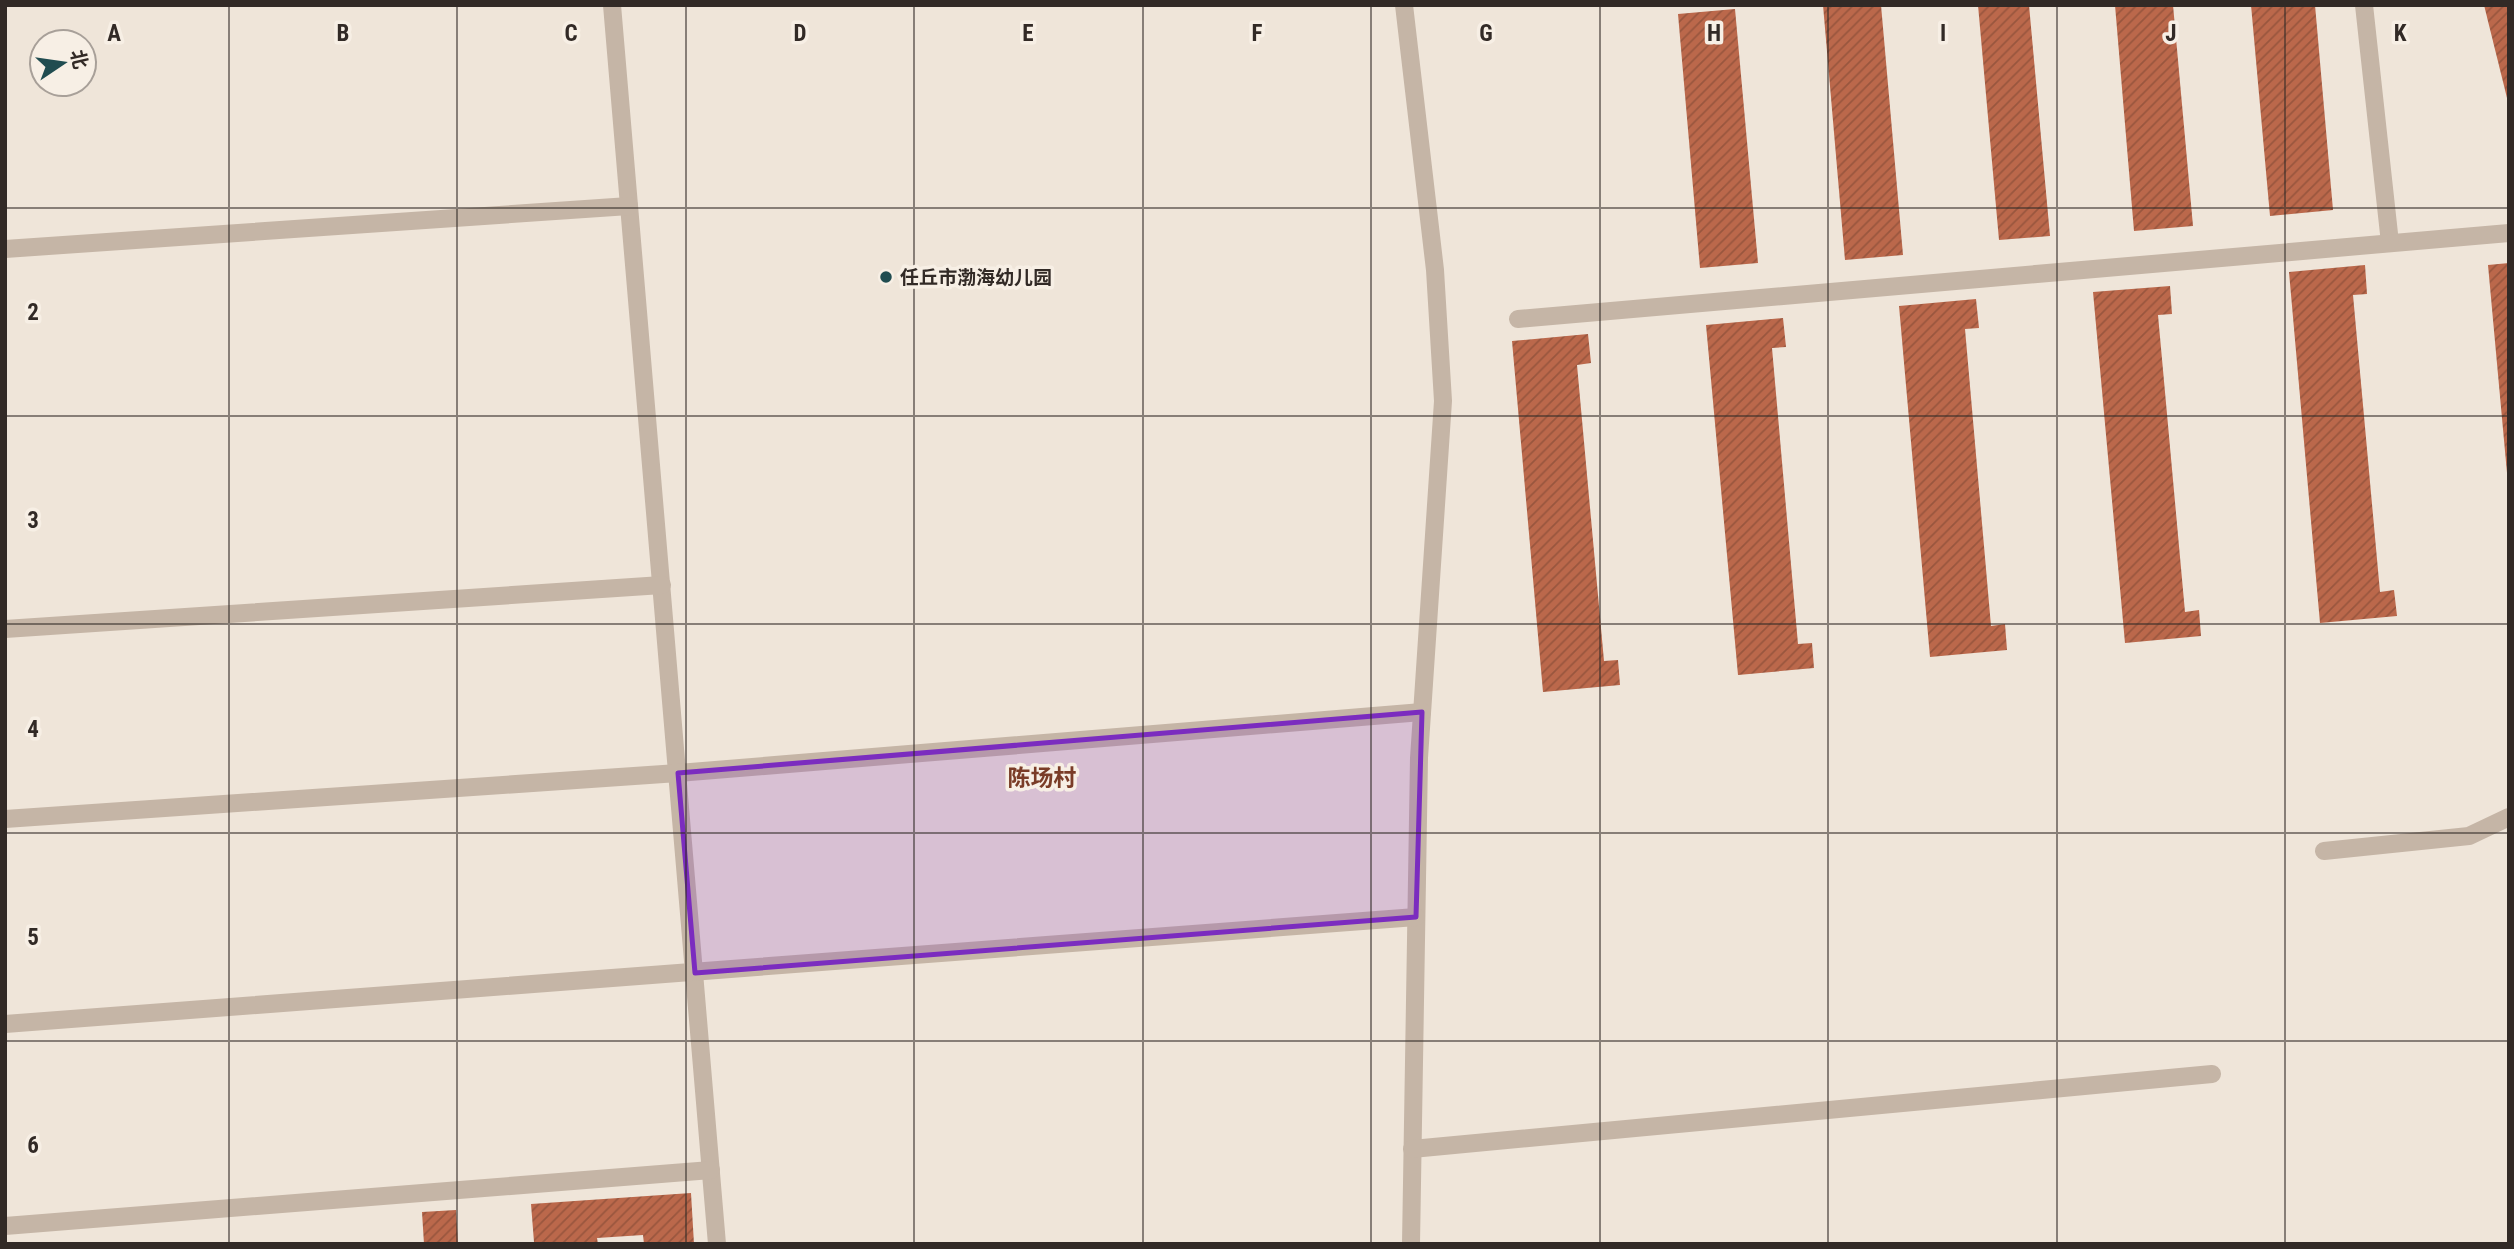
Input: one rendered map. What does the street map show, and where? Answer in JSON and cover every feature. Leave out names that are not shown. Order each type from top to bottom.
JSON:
[{"type":"street","points":[[612,5],[717,1244]]},
{"type":"street","points":[[1404,5],[1435,270],[1443,401],[1422,712],[1411,1244]]},
{"type":"street","points":[[2364,5],[2390,243]]},
{"type":"street","points":[[5,249],[629,206]]},
{"type":"street","points":[[1518,319],[2509,233]]},
{"type":"street","points":[[5,629],[662,585]]},
{"type":"street","points":[[5,819],[678,773],[1422,712]]},
{"type":"street","points":[[2324,851],[2469,836],[2509,817]]},
{"type":"street","points":[[5,1024],[1416,917]]},
{"type":"street","points":[[1412,1149],[2212,1074]]},
{"type":"street","points":[[5,1226],[711,1170]]},
{"type":"highlighted area","points":[[1422,712],[1416,917],[695,973],[678,773]]},
{"type":"building","points":[[1823,5],[1881,5],[1903,255],[1845,260]]},
{"type":"building","points":[[1978,5],[2029,5],[2050,236],[1999,240]]},
{"type":"building","points":[[2115,5],[2173,5],[2193,226],[2134,231]]},
{"type":"building","points":[[2251,5],[2315,5],[2333,210],[2270,216]]},
{"type":"building","points":[[2484,5],[2509,5],[2509,102],[2508,102]]},
{"type":"building","points":[[1735,9],[1758,263],[1700,268],[1678,14]]},
{"type":"building","points":[[2509,263],[2509,473],[2507,473],[2488,265]]},
{"type":"building","points":[[2365,265],[2367,294],[2353,295],[2380,592],[2394,590],[2397,616],[2320,623],[2289,272]]},
{"type":"building","points":[[2170,286],[2172,314],[2158,315],[2185,612],[2199,610],[2201,636],[2125,643],[2093,292]]},
{"type":"building","points":[[1976,299],[1979,328],[1965,329],[1991,626],[2005,624],[2007,650],[1930,657],[1899,306]]},
{"type":"building","points":[[1783,318],[1786,347],[1772,348],[1798,644],[1812,643],[1814,668],[1738,675],[1706,325]]},
{"type":"building","points":[[1588,334],[1591,363],[1577,365],[1604,661],[1618,660],[1620,685],[1543,692],[1512,341]]},
{"type":"building","points":[[691,1193],[694,1244],[644,1244],[643,1235],[597,1238],[598,1244],[534,1242],[531,1204]]},
{"type":"building","points":[[456,1210],[458,1244],[424,1244],[422,1212]]},
{"type":"place","name":"任丘市渤海幼儿园","points":[[886,277]]},
{"type":"district","name":"陈场村","points":[[1042,778]]}]
